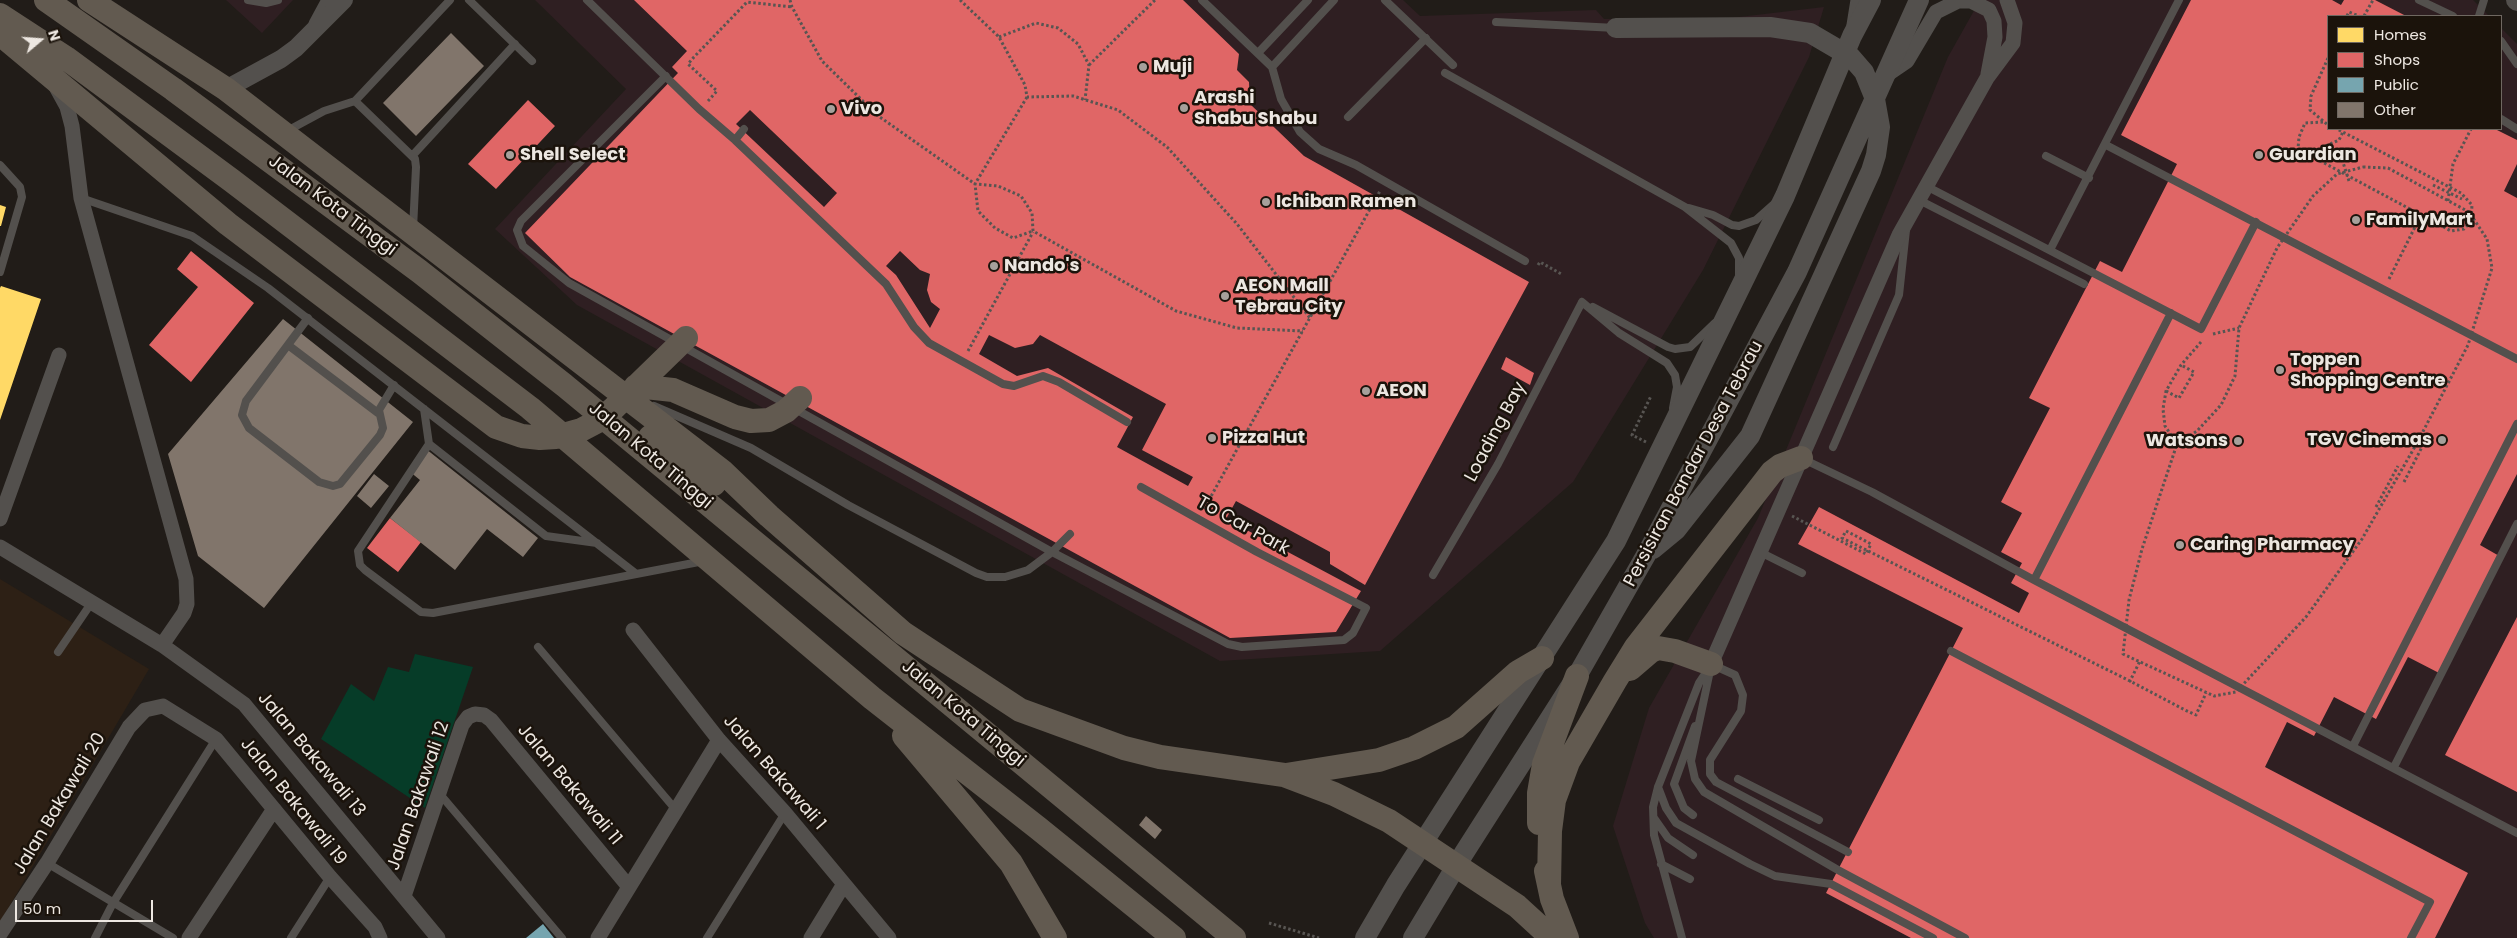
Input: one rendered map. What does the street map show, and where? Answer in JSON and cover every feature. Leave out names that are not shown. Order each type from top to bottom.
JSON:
[{"type":"highway","name":"Jalan Kota Tinggi","points":[[46,0],[180,94],[419,271],[564,385],[1234,938]]},
{"type":"highway","points":[[90,0],[226,89],[412,231],[629,389],[722,470],[769,516],[903,633],[1020,710],[1124,748],[1160,757],[1284,775],[1363,807],[1517,906],[1552,938]]},
{"type":"highway","points":[[0,15],[66,58],[223,174],[530,408],[872,698],[1031,822],[1174,938]]},
{"type":"highway","points":[[0,34],[52,80],[228,224],[485,422],[507,432],[540,438],[556,437],[581,430],[600,420],[629,389],[686,338]]},
{"type":"highway","points":[[564,385],[608,406],[711,482],[769,516]]},
{"type":"highway","points":[[629,389],[673,390],[735,417],[751,421],[768,420],[786,411],[800,398]]},
{"type":"highway","points":[[1549,885],[1550,831],[1554,800],[1568,762],[1615,681],[1636,647],[1772,472],[1780,466],[1801,458]]},
{"type":"highway","points":[[1615,681],[1646,654],[1658,648],[1675,651],[1711,664]]},
{"type":"highway","points":[[1284,775],[1379,760],[1414,748],[1456,726],[1518,672],[1542,658]]},
{"type":"highway","points":[[1567,938],[1549,885],[1538,834],[1539,793],[1544,764],[1577,676]]},
{"type":"highway","points":[[872,698],[1011,863],[1055,938]]},
{"type":"main road","name":"Persisiran Bandar Desa Tebrau","points":[[1365,938],[1396,885],[1616,541],[1785,196],[1852,36],[1871,0]]},
{"type":"main road","name":"Persisiran Bandar Desa Tebrau","points":[[1413,938],[1577,676],[1646,555],[1797,272],[1919,0]]},
{"type":"main road","points":[[1616,28],[1770,27],[1805,32],[1823,39],[1851,57],[1864,72],[1875,98],[1880,127],[1876,155],[1871,171],[1750,436],[1676,530],[1646,555]]},
{"type":"street","points":[[312,31],[329,0]]},
{"type":"street","points":[[226,89],[281,59],[344,0]]},
{"type":"street","points":[[1852,36],[1858,0]]},
{"type":"street","points":[[1885,76],[1907,61],[1936,12],[1958,2],[1971,0],[1989,10],[1994,21],[1994,37],[1987,78]]},
{"type":"street","points":[[1711,664],[1906,223],[1987,78],[2013,43],[2015,23],[2007,0]]},
{"type":"street","points":[[52,80],[67,107],[72,126],[81,198],[189,591],[184,613],[162,644]]},
{"type":"street","points":[[0,519],[4,498],[59,355]]},
{"type":"street","name":"Jalan Bakawali 13","points":[[0,547],[162,644],[227,690],[257,717],[438,938]]},
{"type":"street","name":"Jalan Bakawali 1","points":[[633,630],[719,740],[785,813],[889,938]]},
{"type":"street","name":"Jalan Bakawali 19","points":[[163,706],[216,738],[330,877],[374,927],[380,938]]},
{"type":"street","name":"Jalan Bakawali 20","points":[[0,934],[47,863],[129,727],[145,710],[163,706]]},
{"type":"street","name":"Jalan Bakawali 12","points":[[404,896],[462,725],[468,717],[476,714]]},
{"type":"street","name":"Jalan Bakawali 11","points":[[476,714],[484,715],[491,720],[629,887]]},
{"type":"street","points":[[598,938],[719,740]]},
{"type":"street","points":[[189,938],[274,809]]},
{"type":"street","points":[[811,938],[844,884]]},
{"type":"lane","points":[[248,0],[266,3],[278,0]]},
{"type":"lane","points":[[283,134],[324,111],[355,101],[450,0]]},
{"type":"lane","points":[[469,0],[532,61]]},
{"type":"lane","points":[[587,0],[699,109],[735,140],[886,284],[914,327],[929,344],[1003,384],[1014,386],[1043,376],[1051,379],[1127,422]]},
{"type":"lane","points":[[1202,0],[1272,67],[1281,99],[1300,132],[1319,149],[1356,165],[1525,261]]},
{"type":"lane","points":[[1258,53],[1308,0]]},
{"type":"lane","points":[[1272,67],[1334,0]]},
{"type":"lane","points":[[1385,0],[1453,65]]},
{"type":"lane","points":[[2050,250],[2090,178],[2179,0]]},
{"type":"lane","points":[[2419,0],[2451,15]]},
{"type":"lane","points":[[2479,15],[2484,0]]},
{"type":"lane","points":[[1496,22],[1616,28]]},
{"type":"lane","points":[[1348,117],[1426,38]]},
{"type":"lane","points":[[2502,42],[2517,64]]},
{"type":"lane","points":[[413,155],[515,44]]},
{"type":"lane","points":[[1445,73],[1684,207],[1726,237],[1736,250],[1740,268],[1734,303],[1690,347],[1668,347],[1582,302]]},
{"type":"lane","points":[[666,76],[521,221],[517,230],[523,246],[569,283],[1052,552]]},
{"type":"lane","points":[[355,101],[413,155],[416,167],[412,231]]},
{"type":"lane","points":[[2502,120],[2517,129]]},
{"type":"lane","points":[[735,140],[744,129]]},
{"type":"lane","points":[[2106,145],[2517,359]]},
{"type":"lane","points":[[2046,156],[2090,178]]},
{"type":"lane","points":[[0,165],[20,187],[22,197],[0,272]]},
{"type":"lane","points":[[1926,186],[2201,329],[2256,222]]},
{"type":"lane","points":[[1684,207],[1713,215],[1732,225],[1739,226],[1756,220],[1785,196]]},
{"type":"lane","points":[[81,198],[192,236],[308,318],[635,573]]},
{"type":"lane","points":[[1919,200],[2084,284]]},
{"type":"lane","points":[[1833,447],[1899,295],[1906,223]]},
{"type":"lane","points":[[2014,248],[2020,235]]},
{"type":"lane","points":[[1582,302],[1619,333],[1668,363],[1675,375],[1677,388],[1668,435]]},
{"type":"lane","name":"Loading Bay","points":[[1433,575],[1498,464],[1582,302]]},
{"type":"lane","points":[[2034,580],[2171,313]]},
{"type":"lane","points":[[288,345],[378,413],[382,432],[345,479],[333,486],[319,482],[249,428],[242,415],[246,401],[308,318]]},
{"type":"lane","points":[[378,413],[394,385]]},
{"type":"lane","points":[[629,389],[751,448],[848,505],[976,573],[987,577],[1005,578],[1028,570],[1052,552],[1070,534]]},
{"type":"lane","points":[[424,408],[429,444],[358,551],[360,565],[365,570],[418,610],[425,613],[433,613],[708,560]]},
{"type":"lane","points":[[2353,746],[2517,424]]},
{"type":"lane","points":[[429,444],[546,536],[599,544]]},
{"type":"lane","points":[[1801,458],[1872,492],[2034,580],[2517,833]]},
{"type":"lane","name":"To Car Park","points":[[1052,552],[1228,644],[1242,647],[1344,640],[1353,633],[1366,608],[1140,487]]},
{"type":"lane","points":[[2394,767],[2517,524]]},
{"type":"lane","points":[[1760,552],[1802,573]]},
{"type":"lane","points":[[58,652],[92,602]]},
{"type":"lane","points":[[538,647],[676,810]]},
{"type":"lane","points":[[1951,651],[2430,902],[2411,938]]},
{"type":"lane","points":[[1711,664],[1692,761],[1696,779],[1704,792],[1838,870],[1965,938]]},
{"type":"lane","points":[[1682,938],[1654,836],[1653,816],[1658,787],[1699,682],[1711,664]]},
{"type":"lane","points":[[1711,664],[1734,675],[1744,695],[1741,711],[1710,760],[1710,774],[1724,786],[1848,852]]},
{"type":"lane","points":[[1693,815],[1684,808],[1674,784],[1706,696]]},
{"type":"lane","points":[[95,938],[113,903],[216,738]]},
{"type":"lane","points":[[1738,779],[1819,820]]},
{"type":"lane","points":[[1658,787],[1666,808],[1676,823],[1750,864],[1775,876],[1831,884],[1933,938]]},
{"type":"lane","points":[[439,793],[562,938]]},
{"type":"lane","points":[[707,938],[785,813]]},
{"type":"lane","points":[[1653,816],[1668,838],[1693,855]]},
{"type":"lane","points":[[47,863],[173,938]]},
{"type":"lane","points":[[1661,864],[1690,879]]},
{"type":"lane","points":[[291,938],[330,877]]},
{"type":"path","points":[[790,0],[822,62],[877,115],[974,184],[998,186],[1021,196],[1032,213],[1033,231],[962,362]]},
{"type":"path","points":[[960,0],[999,37],[1025,85],[1027,97],[974,184],[978,211],[995,228],[1013,238],[1033,231],[1176,310],[1237,328],[1303,330]]},
{"type":"path","points":[[1089,65],[1155,0]]},
{"type":"path","points":[[2365,15],[2373,0]]},
{"type":"path","points":[[699,109],[718,91],[688,64],[694,57],[746,2],[792,7]]},
{"type":"path","points":[[999,37],[1036,23],[1058,28],[1078,44],[1089,65],[1085,100]]},
{"type":"path","points":[[2327,60],[2311,96],[2310,110],[2327,124]]},
{"type":"path","points":[[1027,97],[1073,96],[1118,110],[1167,147],[1238,224],[1310,318]]},
{"type":"path","points":[[2323,122],[2305,123],[2299,138],[2298,149],[2451,231],[2464,229],[2470,221],[2472,205],[2461,193],[2338,130]]},
{"type":"path","points":[[2448,201],[2453,164],[2471,130]]},
{"type":"path","points":[[2312,152],[2339,140],[2343,132]]},
{"type":"path","points":[[2339,150],[2349,181]]},
{"type":"path","points":[[2363,167],[2388,168],[2469,212],[2487,239],[2492,268],[2468,345],[2417,443],[2362,539],[2306,617],[2236,692],[2214,696],[2123,654],[2129,600],[2142,549],[2178,444],[2197,431],[2221,405],[2234,376],[2239,328],[2277,248],[2313,196],[2337,174],[2363,167]]},
{"type":"path","points":[[1199,519],[1385,182]]},
{"type":"path","points":[[2433,185],[2462,199]]},
{"type":"path","points":[[2467,225],[2477,205]]},
{"type":"path","points":[[2384,289],[2421,215]]},
{"type":"path","points":[[1536,269],[1540,262],[1563,275]]},
{"type":"path","points":[[2178,444],[2165,426],[2163,409],[2166,391],[2181,365],[2198,344],[2213,334],[2239,328]]},
{"type":"path","points":[[2166,391],[2179,398],[2194,372],[2181,365]]},
{"type":"path","points":[[1632,435],[1651,396]]},
{"type":"path","points":[[2404,482],[2424,445]]},
{"type":"path","points":[[2376,507],[2398,466]]},
{"type":"path","points":[[1866,554],[1871,544],[1846,531],[1842,538],[2130,681],[2196,715],[2206,693]]},
{"type":"path","points":[[2130,681],[2140,661]]},
{"type":"path","points":[[1269,923],[1319,938]]},
{"type":"shaded area","points":[[226,0],[293,0],[262,33]]},
{"type":"shaded area","name":"AEON Mall Tebrau City","points":[[535,0],[1403,0],[1420,16],[1596,10],[1604,19],[1722,19],[1824,7],[1809,57],[1703,270],[1573,482],[1380,651],[1220,661],[577,305],[495,229],[626,89]]},
{"type":"shaded area","points":[[1980,0],[2473,0],[2488,15],[2327,15],[2327,130],[2502,130],[2502,29],[2517,44],[2517,938],[1654,938],[1645,923],[1613,826],[1649,708],[1758,518],[1948,57]]},
{"type":"shaded area","points":[[0,579],[149,669],[0,922]]},
{"type":"green space","points":[[415,654],[473,667],[425,808],[321,739],[351,684],[374,701],[388,667],[409,672]]},
{"type":"building: Homes","points":[[0,205],[6,207],[1,226],[0,226]]},
{"type":"building: Homes","points":[[1,286],[41,299],[0,420],[0,288]]},
{"type":"building: Shops","name":"AEON Mall Tebrau City","points":[[634,0],[1183,0],[1239,54],[1237,70],[1249,82],[1250,104],[1304,156],[1529,282],[1365,585],[1330,564],[1330,552],[1236,501],[1226,519],[1361,591],[1336,632],[1230,638],[570,277],[525,233],[678,73],[672,67],[687,51]],"holes":[[[750,110],[837,193],[824,207],[736,124]],[[900,251],[920,270],[930,274],[927,290],[931,302],[940,309],[930,328],[896,275],[886,266]],[[989,335],[1015,348],[1033,344],[1040,335],[1166,404],[1142,450],[1193,477],[1188,486],[1117,447],[1133,417],[1048,368],[1017,376],[979,354]]]},
{"type":"building: Shops","name":"Toppen Shopping Centre","points":[[2191,0],[2332,0],[2341,5],[2344,0],[2375,0],[2404,15],[2327,15],[2327,130],[2497,130],[2517,140],[2517,164],[2504,191],[2517,198],[2517,474],[2480,545],[2501,557],[2441,674],[2408,657],[2376,719],[2334,697],[2314,736],[2287,722],[2265,767],[2468,873],[2435,938],[1911,938],[1826,893],[1963,628],[1798,544],[1819,507],[2019,613],[2029,593],[2011,583],[2022,563],[2001,552],[2022,513],[2001,502],[2050,408],[2029,398],[2100,261],[2122,272],[2177,164],[2121,135]]},
{"type":"building: Shops","points":[[528,100],[555,126],[496,189],[468,164]]},
{"type":"building: Shops","points":[[191,251],[254,303],[191,382],[149,345],[198,287],[177,269]]},
{"type":"building: Shops","points":[[1506,357],[1534,373],[1530,385],[1501,369]]},
{"type":"building: Shops","points":[[390,518],[421,542],[398,572],[367,548]]},
{"type":"building: Shops","points":[[2517,617],[2517,792],[2445,755]]},
{"type":"building: Public","points":[[543,924],[554,938],[526,938]]},
{"type":"building: Other","points":[[451,33],[484,66],[416,136],[383,103]]},
{"type":"building: Other","points":[[283,319],[413,422],[264,608],[198,556],[168,454]]},
{"type":"building: Other","points":[[426,449],[538,538],[523,557],[487,529],[455,570],[390,518],[420,480],[409,471]]},
{"type":"building: Other","points":[[374,474],[389,486],[371,508],[357,496]]},
{"type":"building: Other","points":[[1146,816],[1162,830],[1155,839],[1139,825]]},
{"type":"place","name":"Muji","points":[[1143,67]]},
{"type":"place","name":"Arashi Shabu Shabu","points":[[1184,108]]},
{"type":"place","name":"Vivo","points":[[831,109]]},
{"type":"place","name":"Shell Select","points":[[510,155]]},
{"type":"place","name":"Guardian","points":[[2259,155]]},
{"type":"place","name":"Ichiban Ramen","points":[[1266,202]]},
{"type":"place","name":"FamilyMart","points":[[2356,220]]},
{"type":"place","name":"Nando's","points":[[994,266]]},
{"type":"place","name":"AEON Mall Tebrau City","points":[[1225,296]]},
{"type":"place","name":"Toppen Shopping Centre","points":[[2280,370]]},
{"type":"place","name":"AEON","points":[[1366,391]]},
{"type":"place","name":"Pizza Hut","points":[[1212,438]]},
{"type":"place","name":"TGV Cinemas","points":[[2442,440]]},
{"type":"place","name":"Watsons","points":[[2238,441]]},
{"type":"place","name":"Caring Pharmacy","points":[[2180,545]]}]
